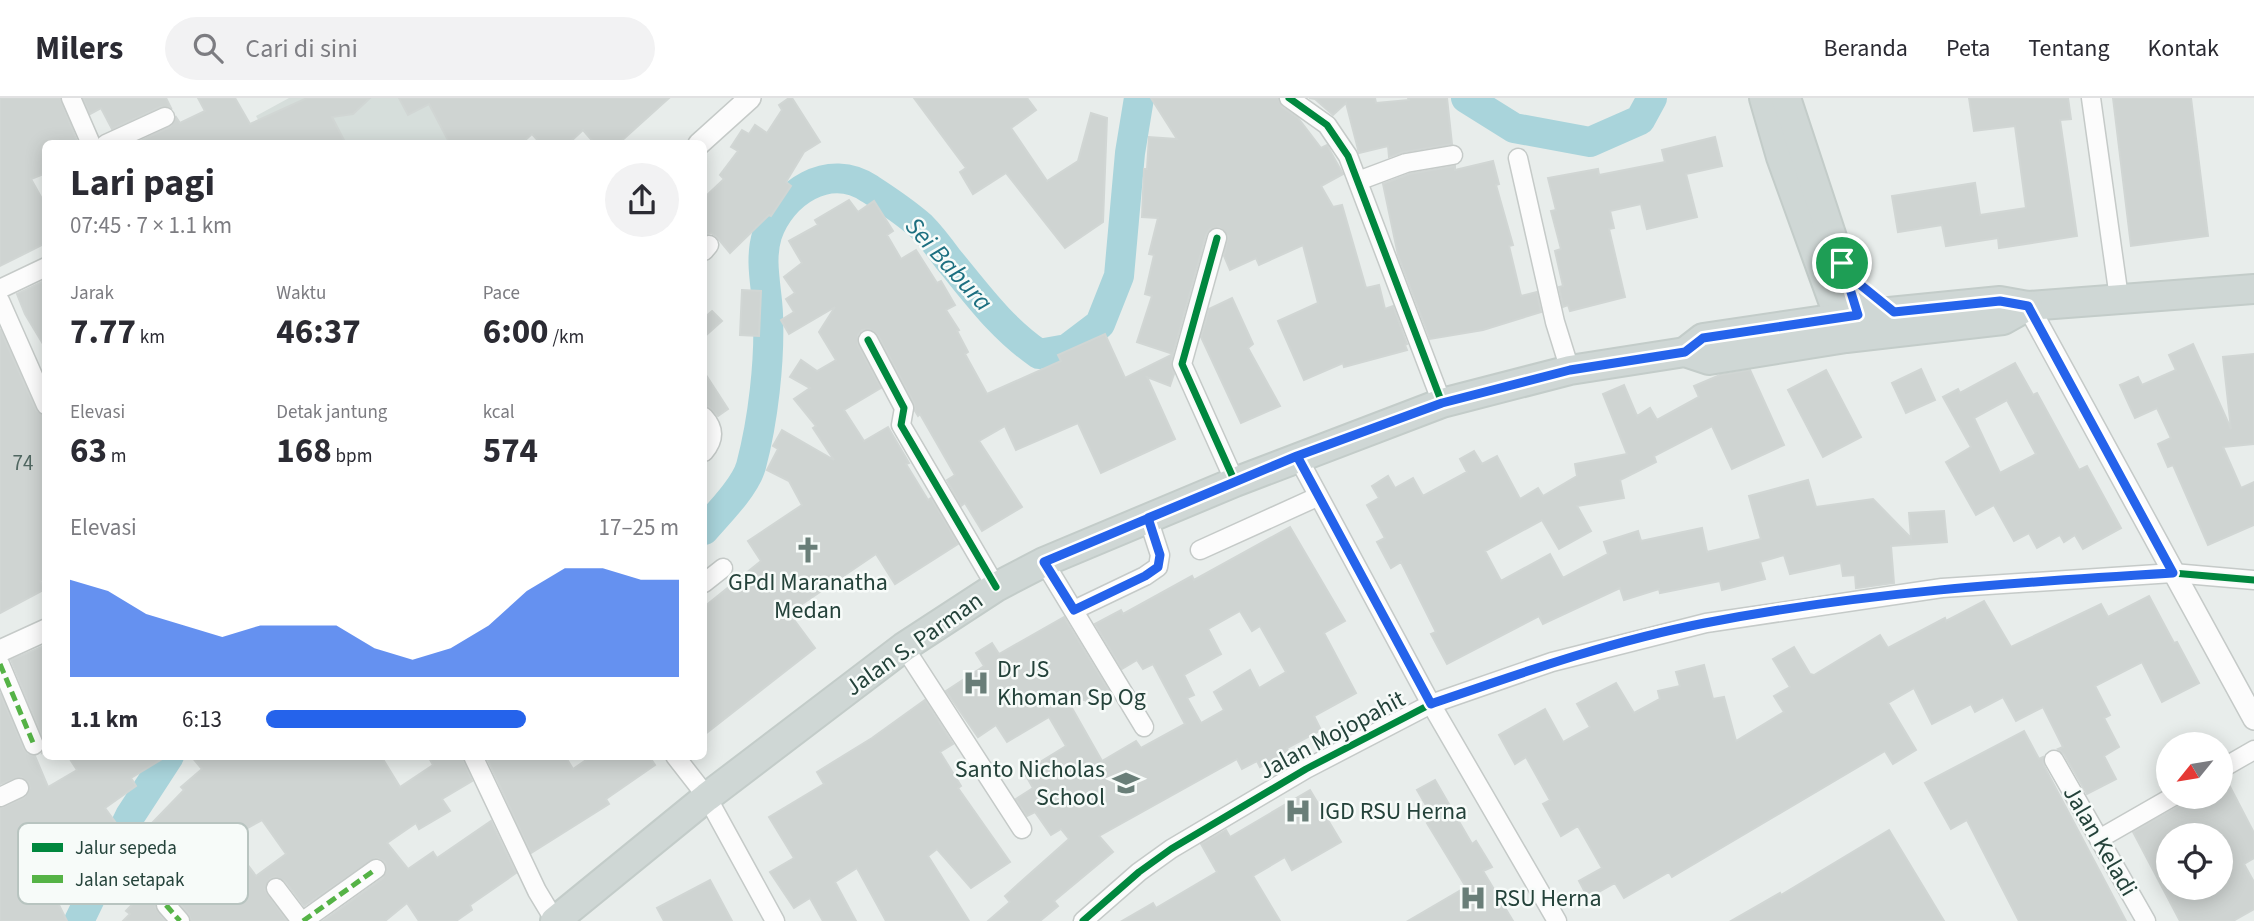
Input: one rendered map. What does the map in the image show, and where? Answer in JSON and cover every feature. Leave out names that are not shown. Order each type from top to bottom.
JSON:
[{"type":"main road","points":[[1764,98],[1781,157],[1852,327]]},
{"type":"main road","points":[[1786,98],[1842,263],[1852,327]]},
{"type":"main road","points":[[1842,263],[1857,282],[1894,312]]},
{"type":"main road","points":[[1852,327],[1894,312],[2000,301],[2028,306],[2254,289]]},
{"type":"main road","points":[[1852,327],[2003,320],[2028,306]]},
{"type":"main road","name":"Jalan S. Parman","points":[[555,921],[707,797],[904,647],[996,587],[1044,562],[1297,456],[1442,403],[1570,370],[1685,352],[1703,338],[1852,327]]},
{"type":"street","points":[[71,98],[89,140]]},
{"type":"street","points":[[703,140],[750,98]]},
{"type":"street","points":[[1289,98],[1327,125],[1338,139],[1358,181],[1442,403]]},
{"type":"street","points":[[2091,98],[2119,298]]},
{"type":"street","points":[[115,140],[165,117]]},
{"type":"street","points":[[1358,181],[1406,163],[1452,155]]},
{"type":"street","points":[[1518,158],[1555,322],[1570,370]]},
{"type":"street","points":[[1217,238],[1182,364],[1235,482]]},
{"type":"street","points":[[0,289],[42,269]]},
{"type":"street","points":[[0,301],[42,396]]},
{"type":"street","points":[[2028,306],[2254,719]]},
{"type":"street","points":[[868,340],[904,408],[901,426],[996,587]]},
{"type":"street","points":[[707,423],[713,434],[707,448]]},
{"type":"street","points":[[1297,456],[1431,704],[1557,921]]},
{"type":"street","points":[[1200,550],[1317,497]]},
{"type":"street","points":[[1074,610],[1158,567],[1160,555],[1148,518]]},
{"type":"street","points":[[1044,562],[1144,727]]},
{"type":"street","points":[[707,581],[723,568]]},
{"type":"street","name":"Jalan Mojopahit","points":[[1083,921],[1139,872],[1306,769],[1431,704],[1552,662],[1706,623],[1942,588],[2173,573],[2254,580]]},
{"type":"street","points":[[0,651],[42,632]]},
{"type":"street","points":[[904,647],[1022,829]]},
{"type":"street","points":[[0,664],[34,745]]},
{"type":"street","points":[[2233,762],[2254,750]]},
{"type":"street","points":[[475,760],[537,891],[555,921]]},
{"type":"street","points":[[678,760],[707,797],[775,921]]},
{"type":"street","name":"Jalan Keladi","points":[[2054,760],[2146,921]]},
{"type":"street","points":[[0,797],[19,788]]},
{"type":"street","points":[[2099,839],[2156,806]]},
{"type":"street","points":[[276,888],[302,921],[376,869]]},
{"type":"street","points":[[166,905],[180,921]]},
{"type":"shaded area","points":[[289,98],[470,98],[491,140],[269,140],[256,116]]},
{"type":"building","points":[[0,98],[60,98],[76,140],[42,140],[42,175],[31,179],[42,199],[42,245],[0,266]]},
{"type":"building","points":[[83,98],[166,98],[171,108],[160,107],[112,129],[101,108],[90,114]]},
{"type":"building","points":[[198,98],[235,98],[250,124],[307,98],[370,98],[353,114],[332,117],[344,140],[142,140],[170,127],[176,117],[180,123],[205,111]]},
{"type":"building","points":[[399,98],[669,98],[622,140],[592,140],[583,130],[572,140],[537,140],[532,134],[525,140],[448,140],[429,104],[408,115]]},
{"type":"building","points":[[792,98],[820,142],[804,152],[786,182],[791,186],[771,216],[730,253],[716,236],[707,234],[707,195],[724,179],[720,175],[738,151],[731,147],[742,130],[749,134],[755,125],[767,133],[782,110],[779,105]]},
{"type":"building","points":[[914,98],[1027,98],[1036,110],[1011,128],[1047,181],[1078,161],[1091,113],[1107,118],[1103,222],[1065,248],[1006,173],[973,194],[960,172],[966,168]]},
{"type":"building","points":[[1151,98],[1278,98],[1282,107],[1298,118],[1321,148],[1327,145],[1343,174],[1321,186],[1333,207],[1342,205],[1366,288],[1379,285],[1385,309],[1393,306],[1407,350],[1344,367],[1343,363],[1304,380],[1278,321],[1318,303],[1303,245],[1259,265],[1256,258],[1230,270],[1224,256],[1228,236],[1219,227],[1210,229],[1206,235],[1173,354],[1137,342],[1152,296],[1145,294],[1154,255],[1149,254],[1158,218],[1142,217],[1144,169],[1147,169],[1149,137],[1177,139]]},
{"type":"building","points":[[1309,98],[1375,98],[1376,103],[1409,100],[1408,98],[1447,98],[1452,144],[1389,157],[1388,146],[1359,153],[1346,103],[1333,115],[1315,99]]},
{"type":"building","points":[[1969,98],[2068,98],[2071,119],[2060,120],[2077,236],[1999,248],[1998,238],[1946,246],[1942,225],[1898,232],[1892,196],[1975,183],[1980,215],[2026,208],[2015,126],[1974,131]]},
{"type":"building","points":[[2113,98],[2191,98],[2208,236],[2131,246]]},
{"type":"building","points":[[1715,137],[1722,166],[1686,174],[1697,217],[1647,229],[1641,204],[1610,211],[1614,228],[1609,229],[1625,297],[1570,311],[1568,305],[1563,307],[1559,287],[1563,286],[1555,251],[1561,249],[1551,211],[1556,210],[1548,178],[1598,169],[1599,175],[1665,162],[1662,150]]},
{"type":"building","points":[[1493,161],[1499,184],[1496,185],[1513,245],[1509,246],[1521,296],[1537,292],[1541,312],[1483,330],[1430,339],[1398,255],[1383,184],[1409,174],[1455,166],[1455,170]]},
{"type":"building","points":[[849,200],[858,212],[874,201],[893,231],[887,235],[901,259],[916,250],[937,283],[941,281],[955,305],[946,310],[959,330],[957,331],[968,352],[965,354],[987,394],[1061,361],[1058,355],[1105,334],[1125,378],[1173,354],[1171,362],[1174,374],[1170,386],[1147,377],[1175,439],[1101,473],[1078,423],[1016,450],[1005,426],[979,441],[1022,507],[982,531],[965,503],[961,506],[947,480],[955,475],[920,414],[918,416],[915,411],[914,403],[878,335],[869,329],[862,330],[858,335],[858,345],[881,388],[844,410],[864,441],[888,427],[909,463],[906,464],[928,500],[931,498],[958,544],[895,584],[876,554],[789,613],[815,648],[707,733],[707,605],[761,561],[748,541],[802,505],[789,481],[767,470],[778,449],[773,446],[782,430],[834,460],[813,428],[816,426],[794,399],[810,388],[790,377],[801,360],[817,371],[836,360],[819,332],[835,307],[789,334],[781,320],[794,312],[786,299],[795,293],[784,277],[802,263],[789,241],[818,225],[815,220]]},
{"type":"building","points":[[42,282],[42,342],[25,314],[17,294]]},
{"type":"building","points":[[742,290],[761,291],[759,336],[740,335]]},
{"type":"building","points":[[1232,298],[1253,344],[1248,348],[1280,406],[1241,423],[1201,337],[1209,309]]},
{"type":"building","points":[[712,311],[722,321],[707,334],[707,315]]},
{"type":"building","points":[[0,329],[36,410],[42,414],[42,591],[0,613]]},
{"type":"building","points":[[2193,344],[2231,429],[2223,357],[2254,354],[2254,444],[2223,447],[2241,488],[2254,482],[2254,525],[2208,545],[2173,465],[2168,467],[2158,444],[2171,438],[2157,408],[2135,418],[2120,385],[2138,377],[2142,385],[2176,370],[2169,355]]},
{"type":"building","points":[[2015,363],[2033,395],[2037,393],[2079,470],[2087,466],[2121,528],[2083,549],[2075,535],[2064,542],[2060,535],[2037,548],[2029,533],[2014,541],[1994,505],[1976,515],[1946,462],[1971,447],[1943,397],[1958,389],[1960,393]],"holes":[[[2007,400],[2036,454],[2000,473],[1974,418]]]},
{"type":"building","points":[[1921,369],[1935,400],[1906,413],[1892,383]]},
{"type":"building","points":[[1750,370],[1784,445],[1732,469],[1712,426],[1654,456],[1656,462],[1620,480],[1624,498],[1577,506],[1591,531],[1559,549],[1542,520],[1485,551],[1501,581],[1550,554],[1563,578],[1608,554],[1604,542],[1638,531],[1641,541],[1702,528],[1707,552],[1761,539],[1749,496],[1808,480],[1816,507],[1873,499],[1911,538],[1909,513],[1944,511],[1947,542],[1891,546],[1894,583],[1856,588],[1855,575],[1843,576],[1841,563],[1790,574],[1784,555],[1760,562],[1765,579],[1722,590],[1720,581],[1660,593],[1659,589],[1624,600],[1620,588],[1543,624],[1539,616],[1447,664],[1431,634],[1436,632],[1401,562],[1391,568],[1377,542],[1385,538],[1367,505],[1379,498],[1372,486],[1388,476],[1395,488],[1413,478],[1423,496],[1467,472],[1460,459],[1474,451],[1482,464],[1497,456],[1520,499],[1538,488],[1543,496],[1577,476],[1575,464],[1627,454],[1603,394],[1624,385],[1637,416],[1650,408],[1657,420],[1699,397],[1694,386],[1720,375]]},
{"type":"building","points":[[1826,370],[1861,437],[1823,457],[1788,390]]},
{"type":"building","points":[[707,377],[728,409],[718,416],[709,407]]},
{"type":"building","points":[[1290,527],[1345,621],[1324,633],[1356,693],[1314,716],[1321,730],[1287,748],[1288,751],[1260,767],[1257,761],[1242,769],[1237,759],[1099,836],[1113,852],[1054,901],[1058,906],[1040,921],[988,921],[1010,902],[1005,896],[1069,839],[1061,829],[1051,835],[1035,812],[1027,816],[1016,799],[1033,788],[1024,772],[1066,746],[1049,717],[1007,742],[996,725],[978,737],[946,691],[984,666],[976,653],[992,643],[999,654],[1064,617],[1109,691],[1104,706],[1064,694],[1102,761],[1136,741],[1141,748],[1185,724],[1153,664],[1143,669],[1137,660],[1122,669],[1095,624],[1121,610],[1123,614],[1192,576],[1194,580]],"holes":[[[1240,611],[1252,631],[1260,626],[1286,672],[1259,688],[1250,670],[1214,692],[1224,710],[1201,723],[1187,698],[1194,695],[1184,675],[1221,654],[1208,629]]]},
{"type":"building","points":[[2149,596],[2199,683],[2162,702],[2142,662],[2095,686],[2110,715],[2104,718],[2119,747],[2104,756],[2116,779],[2087,794],[2064,754],[2058,749],[2063,747],[2043,707],[2016,721],[2003,697],[1975,712],[1971,704],[1932,724],[1914,688],[1888,703],[1916,750],[1893,764],[1885,751],[1672,877],[1669,872],[1624,898],[1615,883],[1588,898],[1579,881],[1602,868],[1578,826],[1561,836],[1543,804],[1550,800],[1526,757],[1515,764],[1499,735],[1545,709],[1563,742],[1590,727],[1577,704],[1616,683],[1634,713],[1660,699],[1658,691],[1680,686],[1676,672],[1704,665],[1713,699],[1724,697],[1736,741],[1784,712],[1774,696],[1790,687],[1773,659],[1794,647],[1810,674],[1814,675],[1880,635],[1888,648],[1984,601],[2011,647],[2101,604],[2108,617]]},
{"type":"building","points":[[42,647],[42,736],[11,660]]},
{"type":"building","points":[[0,693],[24,749],[35,756],[48,787],[77,770],[71,760],[160,760],[131,778],[136,786],[105,808],[116,823],[18,823],[18,904],[58,904],[67,921],[0,921],[0,808],[24,798],[30,788],[29,783],[21,777],[0,784]]},
{"type":"building","points":[[925,700],[953,744],[940,752],[961,786],[958,788],[1010,862],[971,888],[937,849],[928,856],[969,921],[886,921],[857,868],[835,882],[856,921],[823,921],[810,898],[794,908],[770,872],[794,858],[769,817],[824,784],[817,772],[872,738]]},
{"type":"building","points":[[2024,731],[2039,759],[2043,757],[2044,766],[2126,921],[2019,921],[1967,820],[1951,829],[1925,783]]},
{"type":"building","points":[[194,760],[383,760],[400,787],[433,765],[430,760],[464,760],[472,781],[442,799],[450,811],[419,829],[416,823],[387,843],[408,869],[433,852],[437,858],[491,821],[516,873],[470,905],[472,910],[456,921],[419,921],[407,903],[385,921],[323,921],[383,878],[387,867],[385,862],[376,858],[304,906],[285,881],[275,877],[270,879],[265,890],[287,921],[191,921],[180,904],[248,904],[248,865],[256,876],[286,854],[262,820],[248,828],[248,823],[154,823],[184,790],[181,787],[202,769]]},
{"type":"building","points":[[488,760],[567,760],[573,769],[586,760],[652,760],[655,765],[606,799],[609,804],[531,853]]},
{"type":"building","points":[[1435,780],[1472,844],[1476,841],[1492,867],[1483,871],[1513,921],[1408,921],[1466,887],[1427,823],[1434,819],[1417,790]]},
{"type":"building","points":[[1310,790],[1341,842],[1292,870],[1285,857],[1253,876],[1280,921],[1122,921],[1153,903],[1156,908],[1217,872],[1201,844],[1226,830],[1230,837]]},
{"type":"building","points":[[2233,792],[2254,833],[2254,858],[2244,864],[2254,882],[2254,909],[2233,921],[2180,921],[2169,900],[2233,900],[2233,823],[2156,823],[2156,876],[2133,832],[2175,809],[2233,809]]},
{"type":"building","points":[[1889,830],[1944,921],[1731,921],[1780,893],[1781,895]]},
{"type":"building","points":[[710,880],[732,921],[664,921],[657,908]]},
{"type":"building","points":[[133,904],[156,904],[155,907],[165,921],[123,921],[130,914],[126,911]]},
{"type":"waterway","name":"Sei Babura","points":[[707,527],[737,491],[751,466],[767,371],[765,245],[767,235],[783,206],[808,186],[823,180],[839,178],[854,181],[870,189],[921,226],[990,310],[1025,344],[1039,354],[1067,349],[1100,324],[1119,276],[1130,153],[1139,98]]},
{"type":"waterway","name":"Sei Babura","points":[[1466,98],[1514,128],[1590,142],[1640,120],[1652,98]]},
{"type":"waterway","name":"Sei Babura","points":[[127,823],[166,760]]},
{"type":"waterway","name":"Sei Babura","points":[[79,921],[87,904]]},
{"type":"marked path","points":[[0,664],[34,745]]},
{"type":"marked path","points":[[303,921],[376,869]]},
{"type":"marked path","points":[[166,905],[180,921]]},
{"type":"cycle path","points":[[1289,98],[1327,125],[1348,156],[1442,403]]},
{"type":"cycle path","points":[[1217,238],[1182,364],[1235,482]]},
{"type":"cycle path","points":[[868,340],[904,408],[901,425],[996,587]]},
{"type":"cycle path","points":[[1083,921],[1139,872],[1171,849],[1306,769],[1431,704],[1552,662],[1706,623],[1942,588],[2173,573],[2254,580]]},
{"type":"place","name":"GPdI Maranatha Medan","points":[[808,550]]},
{"type":"place","name":"Dr JS Khoman Sp Og","points":[[976,683]]},
{"type":"place","name":"Santo Nicholas School","points":[[1126,783]]},
{"type":"place","name":"IGD RSU Herna","points":[[1298,811]]},
{"type":"place","name":"RSU Herna","points":[[1473,898]]},
{"type":"route","points":[[1842,263],[1857,282],[1894,312],[2000,301],[2028,306],[2173,573],[1942,588],[1706,623],[1617,643],[1552,662],[1431,704],[1297,456],[1148,518],[1155,538],[1160,555],[1158,567],[1074,610],[1044,562],[1235,482],[1297,456],[1442,403],[1570,370],[1685,352],[1703,338],[1858,315],[1842,263]]}]
